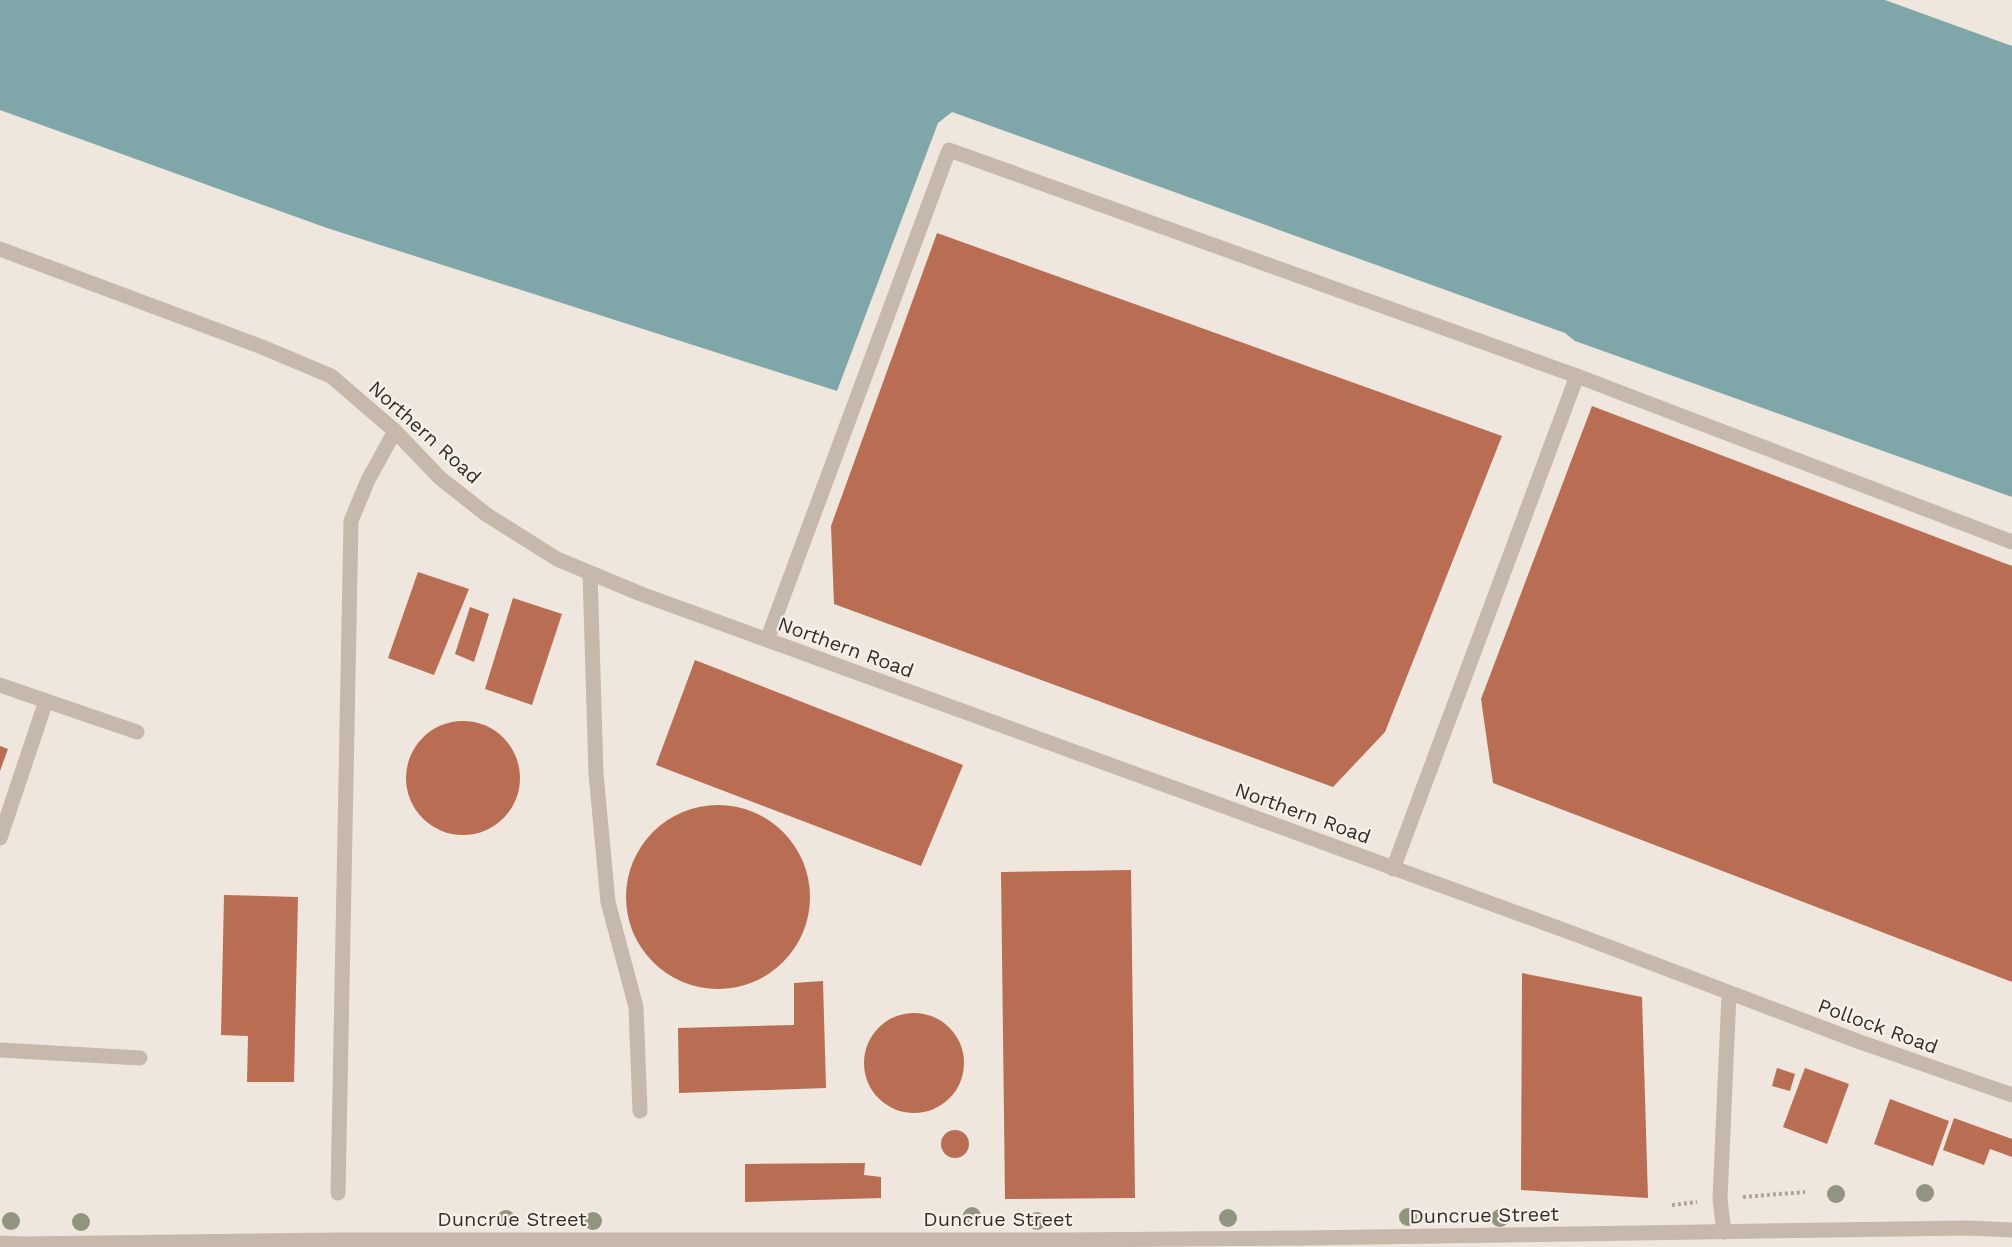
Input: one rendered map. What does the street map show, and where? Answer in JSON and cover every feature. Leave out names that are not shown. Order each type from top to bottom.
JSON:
[{"type":"street","points":[[767,640],[949,150],[1576,376],[2012,542]]},
{"type":"street","name":"Northern Road","points":[[0,249],[251,343],[331,376],[395,431],[440,478],[487,514],[557,559],[641,594],[1393,868],[1730,994]]},
{"type":"street","points":[[1393,868],[1576,376]]},
{"type":"street","points":[[338,1193],[351,521],[368,480],[395,431]]},
{"type":"street","points":[[590,573],[597,785],[608,902],[636,1007],[640,1111]]},
{"type":"street","points":[[0,685],[137,732]]},
{"type":"street","points":[[0,838],[46,702]]},
{"type":"street","points":[[1724,1232],[1720,1199],[1730,994]]},
{"type":"street","name":"Pollock Road","points":[[1730,994],[2012,1095]]},
{"type":"street","points":[[0,1050],[140,1058]]},
{"type":"street","name":"Duncrue Street","points":[[1996,1228],[2012,1224]]},
{"type":"street","name":"Duncrue Street","points":[[0,1243],[1065,1240],[1302,1243],[1724,1232],[1996,1228],[2012,1230]]},
{"type":"water","points":[[0,0],[1885,0],[2012,46],[2012,497],[1575,341],[1565,333],[952,112],[938,123],[837,391],[327,228],[0,110]]},
{"type":"building","points":[[937,233],[1502,436],[1385,732],[1333,787],[834,604],[831,526]]},
{"type":"building","points":[[1592,406],[2012,566],[2012,982],[1493,783],[1481,699]]},
{"type":"building","points":[[418,572],[469,589],[434,675],[388,658]]},
{"type":"building","points":[[513,598],[562,614],[532,705],[485,689]]},
{"type":"building","points":[[470,607],[489,614],[474,662],[455,654]]},
{"type":"building","points":[[695,660],[963,765],[921,866],[656,765]]},
{"type":"building","points":[[463,721],[485,725],[504,737],[516,756],[520,778],[516,800],[504,819],[485,831],[463,835],[441,831],[422,819],[410,800],[406,778],[410,756],[422,737],[441,725]]},
{"type":"building","points":[[0,746],[8,749],[0,771]]},
{"type":"building","points":[[718,805],[753,812],[783,832],[803,862],[810,897],[803,932],[783,962],[753,982],[718,989],[683,982],[653,962],[633,932],[626,897],[633,862],[653,832],[683,812]]},
{"type":"building","points":[[1131,870],[1135,1198],[1005,1199],[1001,872]]},
{"type":"building","points":[[224,895],[298,897],[294,1082],[247,1082],[248,1036],[221,1035]]},
{"type":"building","points":[[1522,973],[1642,997],[1648,1198],[1521,1190]]},
{"type":"building","points":[[823,981],[826,1088],[679,1093],[678,1028],[794,1025],[794,983]]},
{"type":"building","points":[[914,1013],[933,1017],[949,1028],[960,1044],[964,1063],[960,1082],[949,1098],[933,1109],[914,1113],[895,1109],[879,1098],[868,1082],[864,1063],[868,1044],[879,1028],[895,1017]]},
{"type":"building","points":[[1777,1068],[1795,1074],[1790,1091],[1772,1086]]},
{"type":"building","points":[[1805,1068],[1849,1084],[1827,1144],[1783,1127]]},
{"type":"building","points":[[1890,1099],[1949,1121],[1933,1166],[1874,1144]]},
{"type":"building","points":[[1954,1118],[2012,1139],[2012,1157],[1990,1149],[1984,1165],[1943,1150]]},
{"type":"building","points":[[955,1130],[965,1134],[969,1144],[965,1154],[955,1158],[945,1154],[941,1144],[945,1134]]},
{"type":"building","points":[[865,1163],[864,1175],[881,1177],[881,1198],[745,1202],[745,1164]]}]
